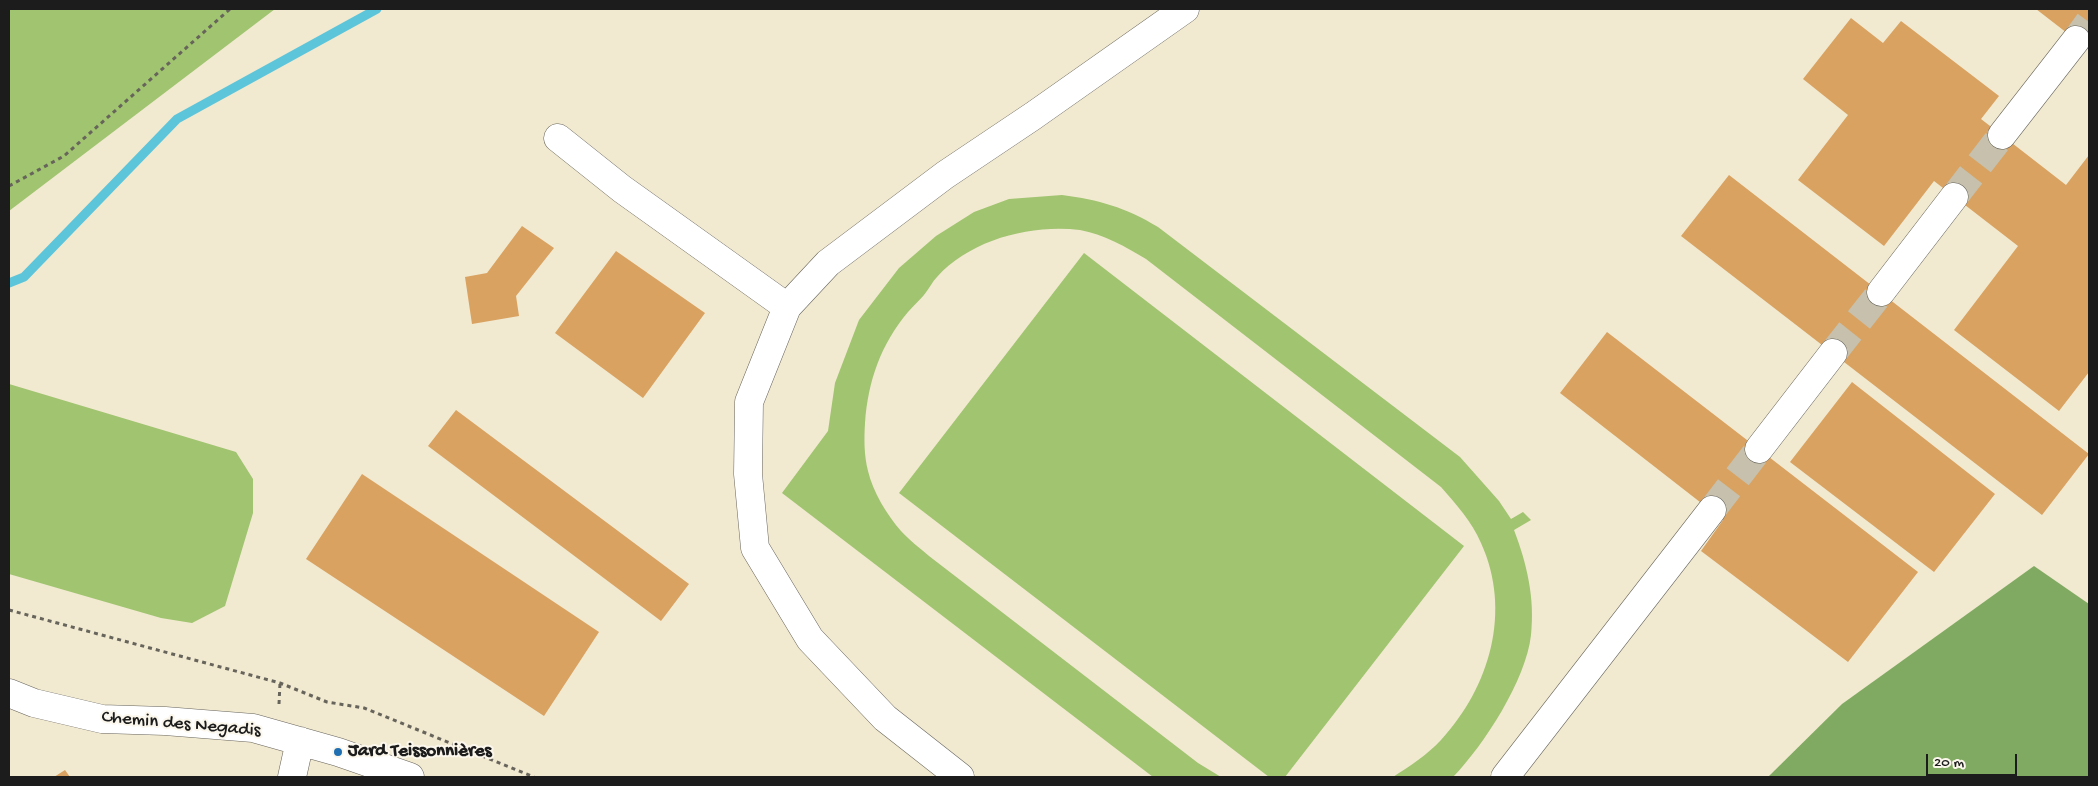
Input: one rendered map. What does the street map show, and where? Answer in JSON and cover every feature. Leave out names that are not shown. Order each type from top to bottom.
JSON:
[{"type":"street","points":[[960,777],[885,718],[810,640],[755,548],[748,474],[749,402],[787,307],[828,263],[938,181],[1185,9]]},
{"type":"street","points":[[2002,135],[2076,40]]},
{"type":"street","points":[[558,138],[622,189],[787,307]]},
{"type":"street","points":[[1880,292],[1954,196]]},
{"type":"street","points":[[1759,449],[1833,353]]},
{"type":"street","points":[[1505,777],[1712,510]]},
{"type":"street","name":"Chemin des Negadis","points":[[9,693],[34,704],[102,719],[165,721],[253,728],[338,752],[410,777]]},
{"type":"street","points":[[292,777],[300,741]]},
{"type":"path","points":[[9,186],[64,156],[230,9]]},
{"type":"path","points":[[9,610],[280,683],[327,702],[364,708],[534,777]]},
{"type":"green space","points":[[9,9],[275,9],[9,211]]},
{"type":"green space","points":[[1062,195],[1112,205],[1158,227],[1460,457],[1499,501],[1511,519],[1523,512],[1531,520],[1514,530],[1523,556],[1531,594],[1532,621],[1527,653],[1521,672],[1502,711],[1478,748],[1453,777],[1393,777],[1424,755],[1441,740],[1458,719],[1472,696],[1483,672],[1491,647],[1495,621],[1495,595],[1490,569],[1481,543],[1473,528],[1441,487],[1146,259],[1106,238],[1080,230],[1042,229],[1023,232],[1003,237],[967,253],[937,277],[899,324],[883,350],[869,392],[864,441],[867,465],[870,479],[881,503],[896,525],[911,541],[1198,763],[1221,777],[1153,777],[782,493],[828,431],[835,383],[859,320],[899,268],[936,236],[974,212],[1009,199]]},
{"type":"green space","points":[[1084,253],[1464,546],[1285,777],[1269,777],[899,493]]},
{"type":"green space","points":[[9,384],[236,452],[253,479],[253,513],[225,606],[192,623],[161,618],[9,574]]},
{"type":"green space","points":[[2034,566],[2089,604],[2089,777],[1768,777],[1842,704]]},
{"type":"building","points":[[2036,9],[2089,9],[2089,50]]},
{"type":"building","points":[[1851,18],[1883,43],[1901,21],[1999,96],[1981,119],[2066,185],[2089,155],[2089,372],[2059,411],[1954,330],[2018,246],[1934,181],[1884,246],[1798,180],[1848,115],[1803,79]]},
{"type":"building","points":[[1729,175],[2089,454],[2042,515],[1681,236]]},
{"type":"building","points":[[522,226],[554,248],[516,296],[519,316],[472,324],[465,277],[487,273]]},
{"type":"building","points":[[616,251],[705,313],[643,398],[555,333]]},
{"type":"building","points":[[1607,332],[1918,572],[1848,662],[1701,551],[1723,520],[1560,393]]},
{"type":"building","points":[[1852,382],[1995,494],[1934,572],[1790,462]]},
{"type":"building","points":[[456,410],[689,584],[661,621],[428,446]]},
{"type":"building","points":[[362,474],[599,632],[544,716],[306,559]]},
{"type":"building","points":[[65,770],[70,777],[54,777]]},
{"type":"waterway","points":[[9,283],[24,277],[177,119],[377,9]]},
{"type":"tunnel","points":[[2076,40],[2089,22]]},
{"type":"tunnel","points":[[1954,197],[2002,135]]},
{"type":"tunnel","points":[[1833,353],[1881,292]]},
{"type":"tunnel","points":[[1712,510],[1759,449]]},
{"type":"place","name":"Jard Teissonnières","points":[[338,752]]}]
